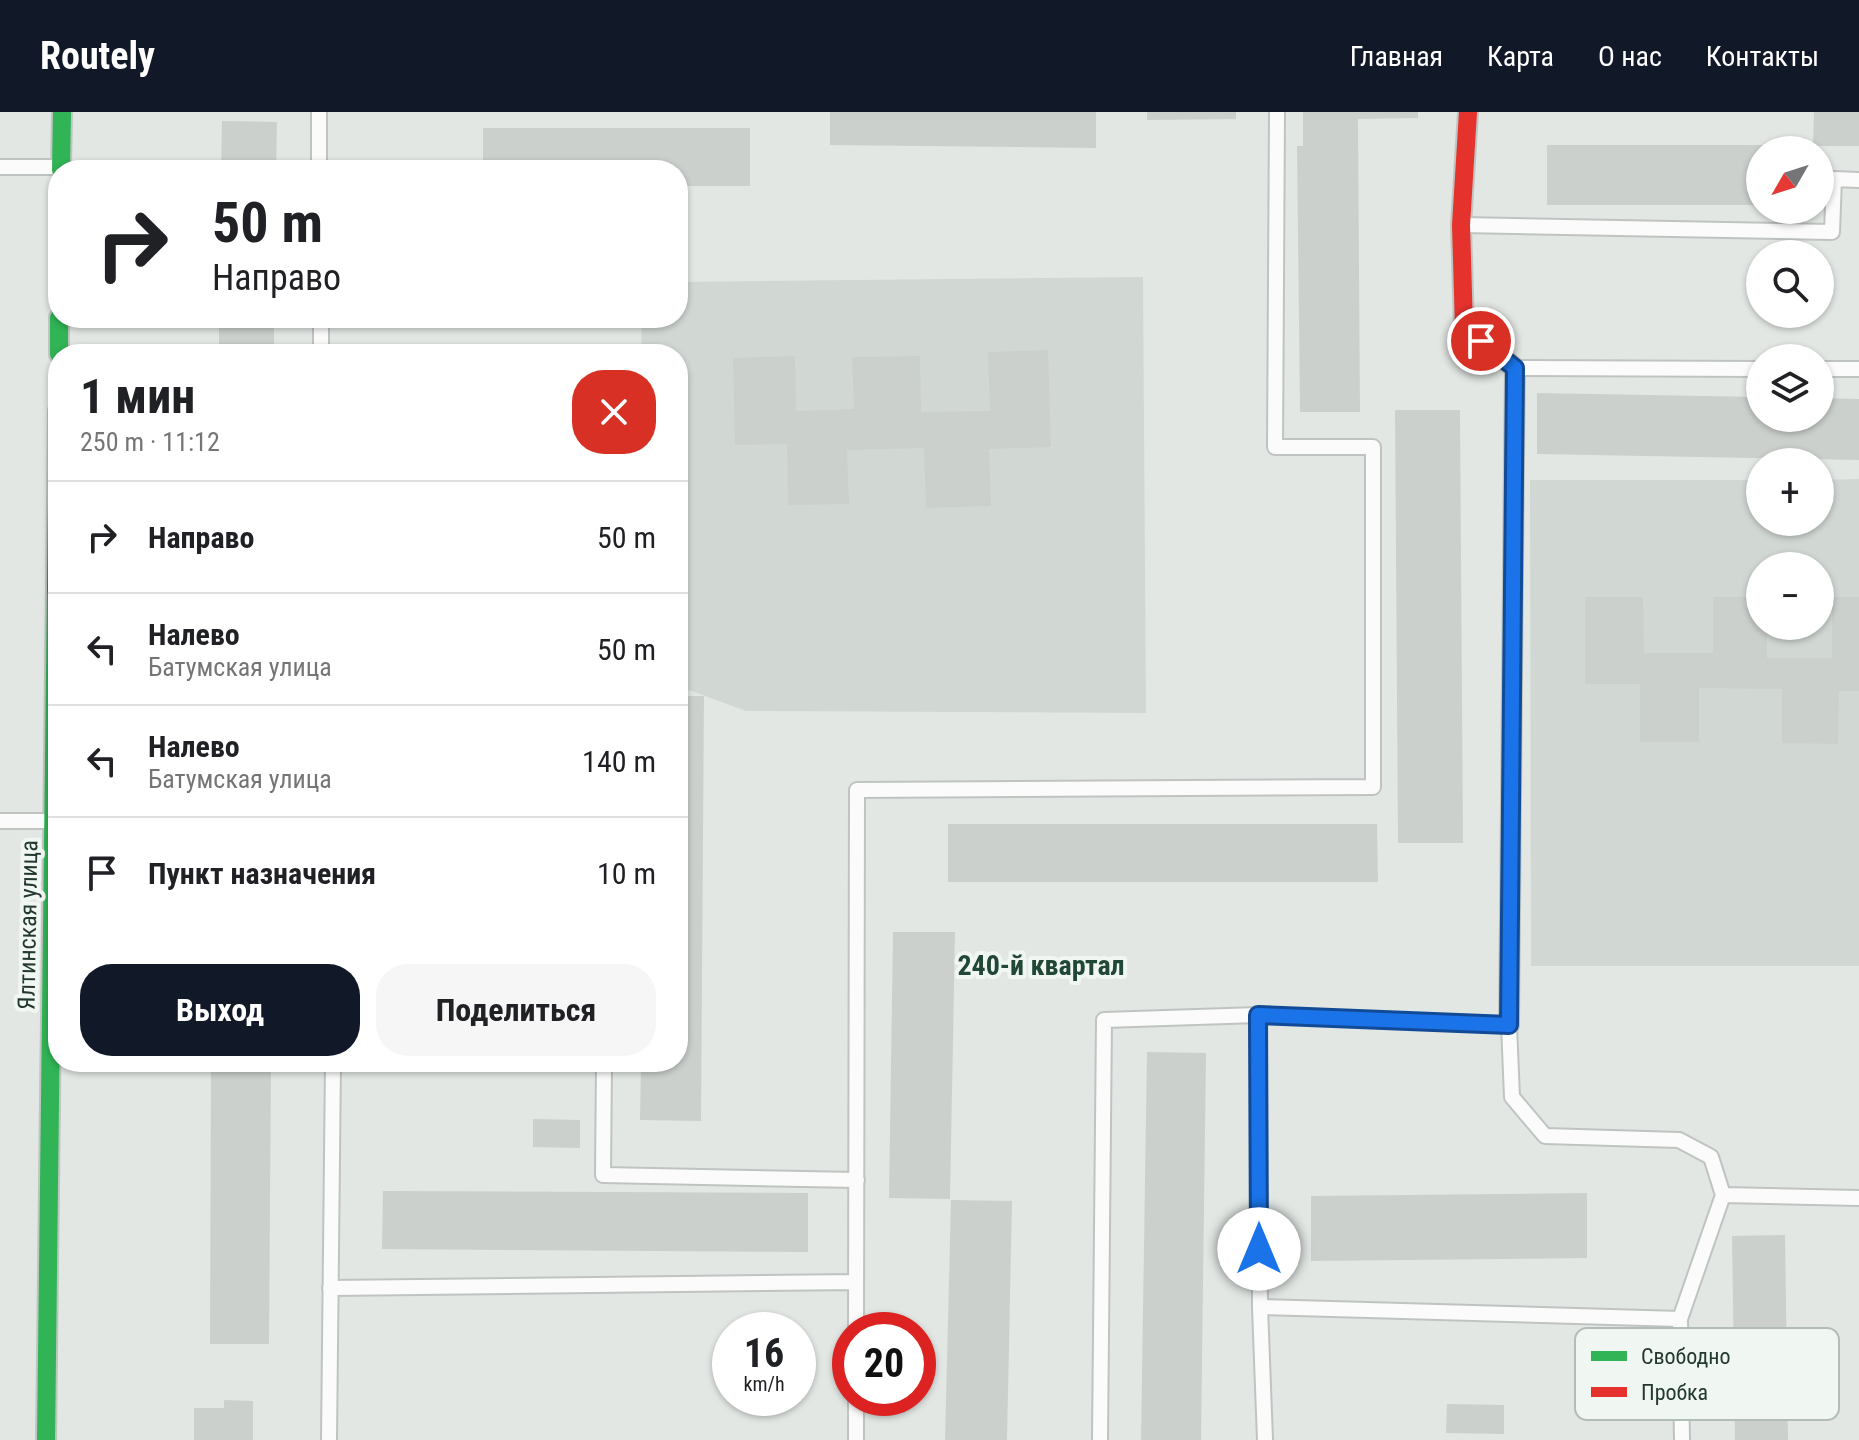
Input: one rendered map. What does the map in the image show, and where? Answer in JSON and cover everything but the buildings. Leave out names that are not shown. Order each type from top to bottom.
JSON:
[{"type":"main road","points":[[61,160],[62,112]]},
{"type":"main road","points":[[1468,112],[1461,225],[1464,328],[1515,368],[1509,1025]]},
{"type":"main road","name":"Ялтинская улица","points":[[46,1440],[52,1072]]},
{"type":"lane","points":[[319,112],[319,160]]},
{"type":"lane","points":[[856,1312],[857,790],[1373,787],[1373,447],[1275,447],[1277,112]]},
{"type":"lane","points":[[0,167],[48,168]]},
{"type":"lane","points":[[1461,225],[1832,232],[1834,179],[1859,180]]},
{"type":"lane","points":[[1515,368],[1746,369]]},
{"type":"lane","points":[[1834,369],[1859,369]]},
{"type":"lane","points":[[0,821],[48,821]]},
{"type":"lane","points":[[1258,1015],[1260,1307],[1265,1440]]},
{"type":"lane","points":[[1100,1440],[1104,1020],[1258,1015],[1509,1025],[1512,1097],[1545,1136],[1679,1140],[1711,1157],[1723,1195],[1680,1319],[1680,1328]]},
{"type":"lane","points":[[329,1440],[333,1072]]},
{"type":"lane","points":[[604,1072],[603,1175],[857,1180]]},
{"type":"lane","points":[[1723,1195],[1859,1198]]},
{"type":"lane","points":[[330,1288],[856,1282]]},
{"type":"lane","points":[[1260,1307],[1680,1319]]},
{"type":"lane","points":[[856,1416],[856,1440]]},
{"type":"lane","points":[[1682,1420],[1682,1440]]},
{"type":"shaded area","points":[[1143,277],[1146,713],[746,711],[688,690],[688,344],[641,344],[642,328],[688,328],[688,282]]},
{"type":"shaded area","points":[[1859,479],[1859,966],[1531,966],[1530,480],[1746,480],[1746,536],[1834,536],[1834,480]]},
{"type":"traffic: fast","points":[[61,160],[62,112]]},
{"type":"traffic: fast","points":[[59,328],[59,344]]},
{"type":"traffic: fast","points":[[1509,1025],[1514,453]]},
{"type":"traffic: fast","points":[[46,1440],[50,1072]]},
{"type":"traffic: jam","points":[[1468,112],[1461,225],[1464,328],[1515,368],[1514,453]]},
{"type":"district","name":"240-й квартал","points":[[1041,965]]},
{"type":"route","points":[[1259,1249],[1258,1015],[1509,1025],[1515,368],[1481,341]]}]
